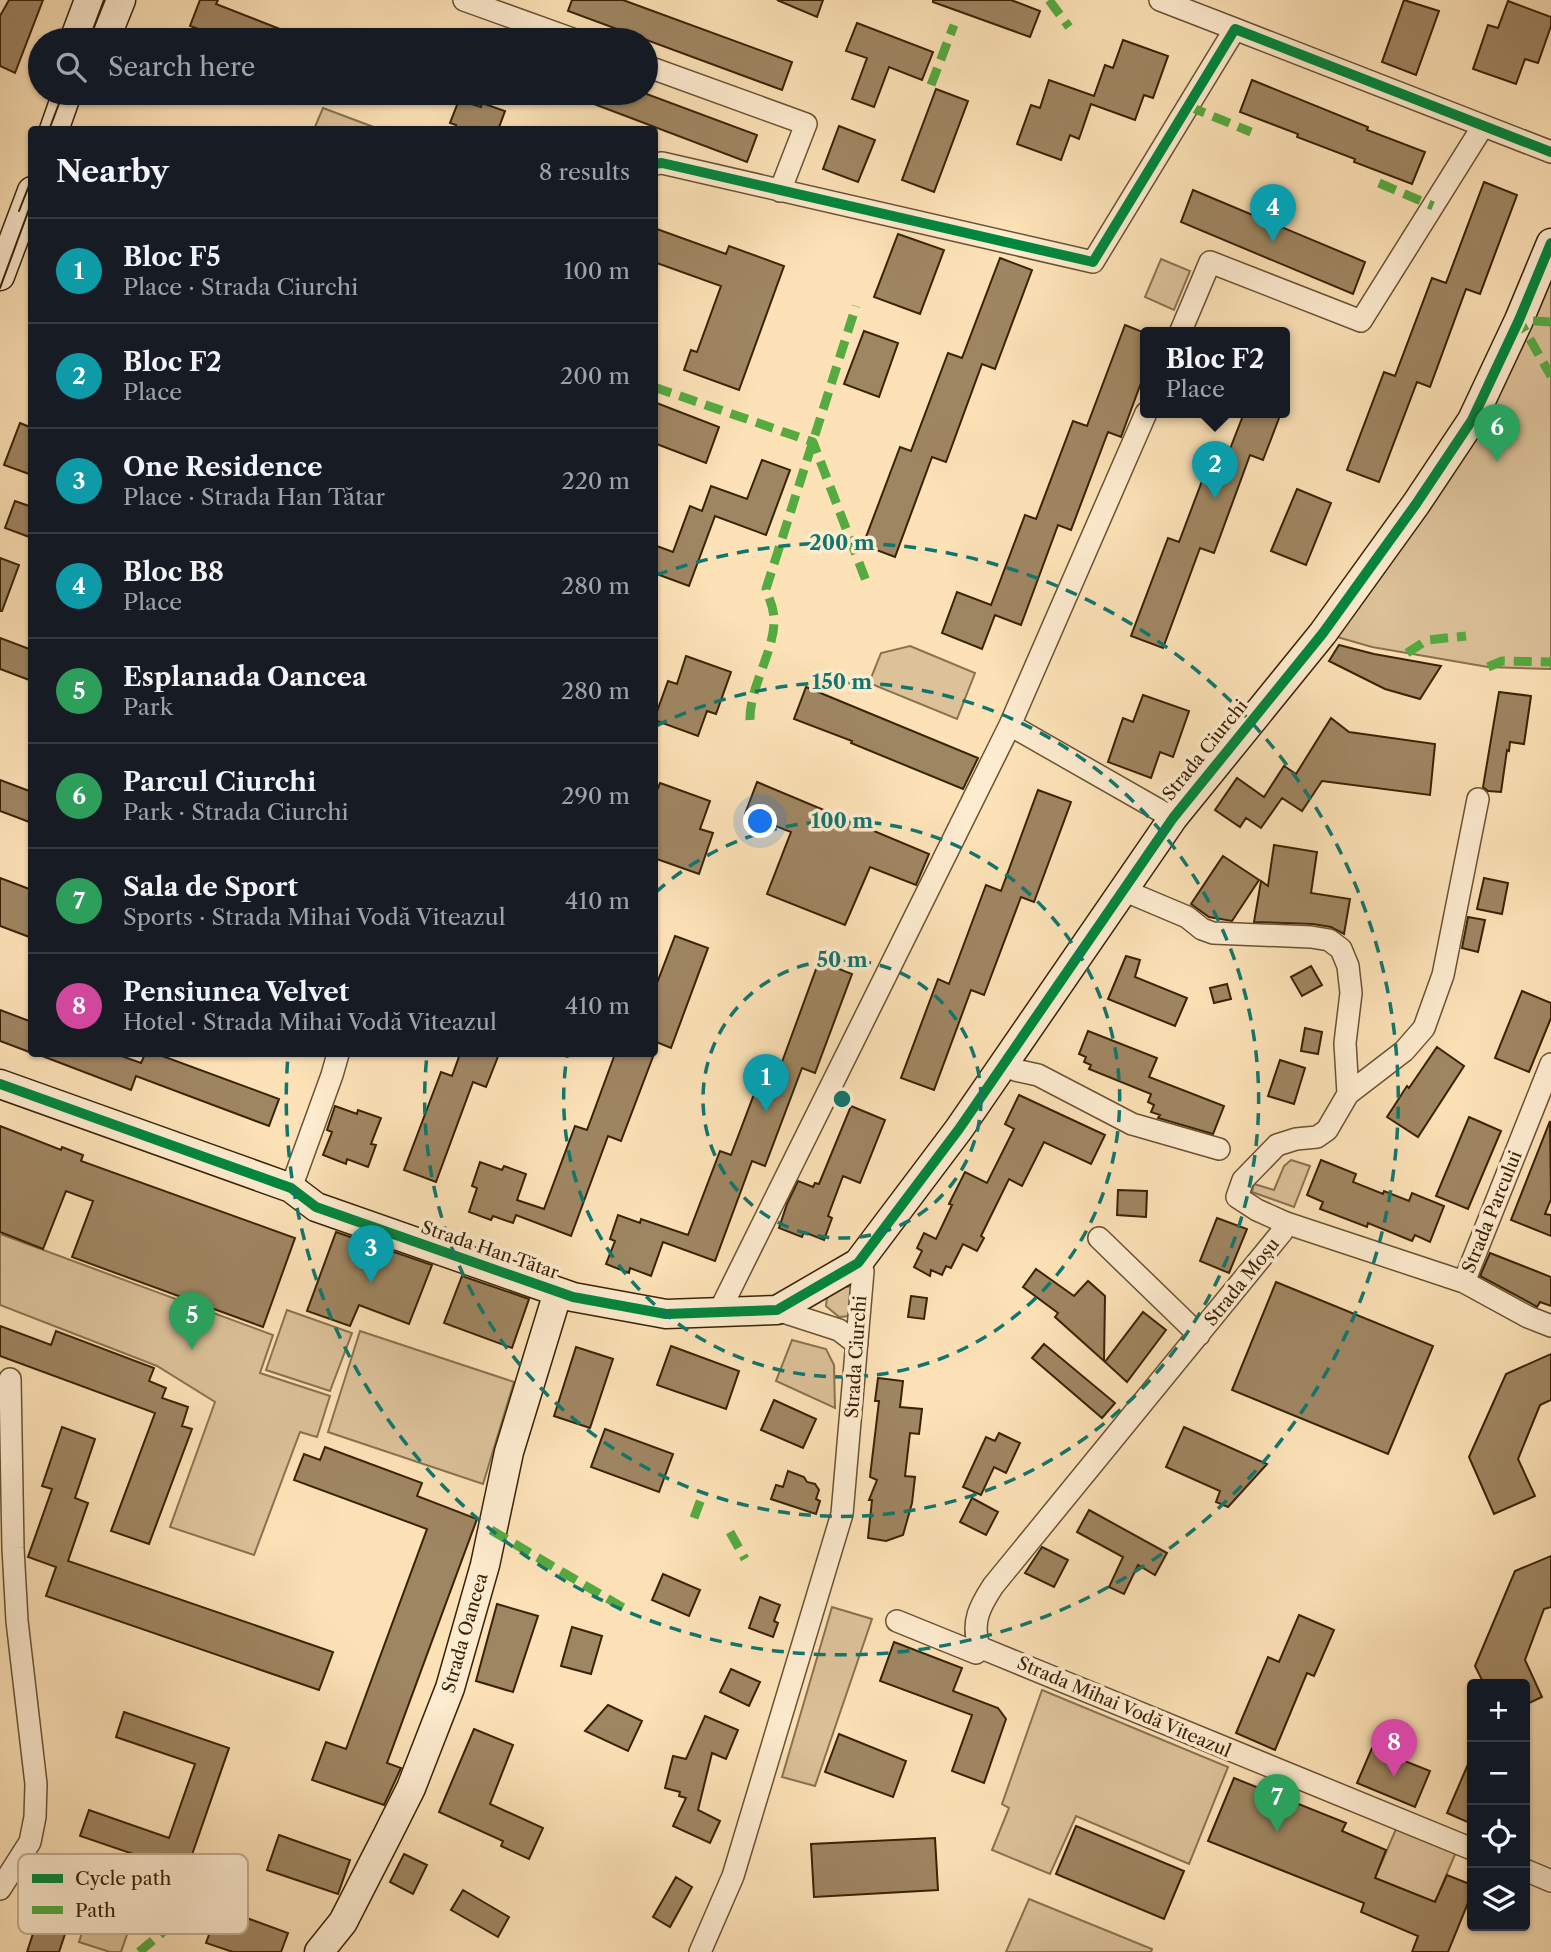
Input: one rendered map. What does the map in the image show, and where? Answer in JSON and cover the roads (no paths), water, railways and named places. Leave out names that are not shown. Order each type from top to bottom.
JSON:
[{"type":"street","points":[[78,28],[89,0]]},
{"type":"street","points":[[110,28],[121,0]]},
{"type":"street","points":[[464,0],[542,28]]},
{"type":"street","points":[[1160,0],[1551,152]]},
{"type":"street","points":[[658,164],[1093,262],[1235,29]]},
{"type":"street","points":[[658,70],[806,124],[780,191]]},
{"type":"street","points":[[55,126],[63,105]]},
{"type":"street","points":[[1183,327],[1210,262],[1362,321],[1483,126]]},
{"type":"street","points":[[0,276],[28,202]]},
{"type":"street","name":"Strada Ciurchi","points":[[700,1952],[733,1876],[842,1514],[863,1271],[858,1263],[959,1129],[1173,818],[1323,633],[1388,544],[1472,420],[1519,320],[1551,243]]},
{"type":"street","points":[[718,1314],[1010,725],[1144,418]]},
{"type":"street","points":[[1010,725],[1173,818]]},
{"type":"street","name":"Strada Moșu","points":[[979,1647],[975,1629],[976,1617],[979,1607],[993,1586],[1282,1232],[1286,1223],[1256,1210],[1237,1197],[1243,1181],[1277,1145],[1296,1139],[1317,1137],[1327,1130],[1348,1094],[1404,1051],[1424,1028],[1443,975],[1478,799]]},
{"type":"street","points":[[1123,890],[1187,917],[1202,929],[1213,933],[1311,937],[1329,940],[1341,949],[1348,966],[1351,993],[1345,1043],[1348,1094]]},
{"type":"street","points":[[291,1188],[337,1057]]},
{"type":"street","points":[[1004,1063],[1015,1070],[1038,1075],[1132,1124],[1219,1149]]},
{"type":"street","name":"Strada Parcului","points":[[1464,1282],[1551,1064]]},
{"type":"street","name":"Strada Han Tătar","points":[[0,1084],[291,1188],[316,1207],[558,1292],[616,1306],[666,1314],[777,1310],[858,1263]]},
{"type":"street","name":"Strada Parcului","points":[[1286,1223],[1464,1282],[1528,1317],[1551,1326]]},
{"type":"street","points":[[1099,1238],[1199,1335]]},
{"type":"street","name":"Strada Oancea","points":[[319,1952],[343,1922],[399,1811],[450,1688],[485,1565],[509,1452],[558,1292]]},
{"type":"street","points":[[777,1310],[839,1330],[857,1344]]},
{"type":"street","points":[[10,1379],[13,1548],[8,1621],[36,1784],[35,1817],[30,1842],[22,1854]]},
{"type":"street","name":"Strada Mihai Vodă Viteazul","points":[[897,1621],[976,1653],[979,1647],[1467,1847]]},
{"type":"street","points":[[0,1889],[18,1861]]},
{"type":"street","points":[[1530,1873],[1551,1881]]},
{"type":"tram line","points":[[94,28],[104,0]]},
{"type":"tram line","points":[[51,126],[58,105]]},
{"type":"tram line","points":[[19,211],[28,188]]},
{"type":"tram line","points":[[0,288],[28,212]]},
{"type":"place","name":"Bloc B8","points":[[1273,242]]},
{"type":"place","name":"Parcul Ciurchi","points":[[1497,462]]},
{"type":"place","name":"Bloc F2","points":[[1215,499]]},
{"type":"place","name":"Bloc F5","points":[[766,1112]]},
{"type":"place","name":"One Residence","points":[[371,1283]]},
{"type":"place","name":"Esplanada Oancea","points":[[192,1350]]},
{"type":"place","name":"Pensiunea Velvet","points":[[1394,1777]]},
{"type":"place","name":"Sala de Sport","points":[[1277,1832]]}]
